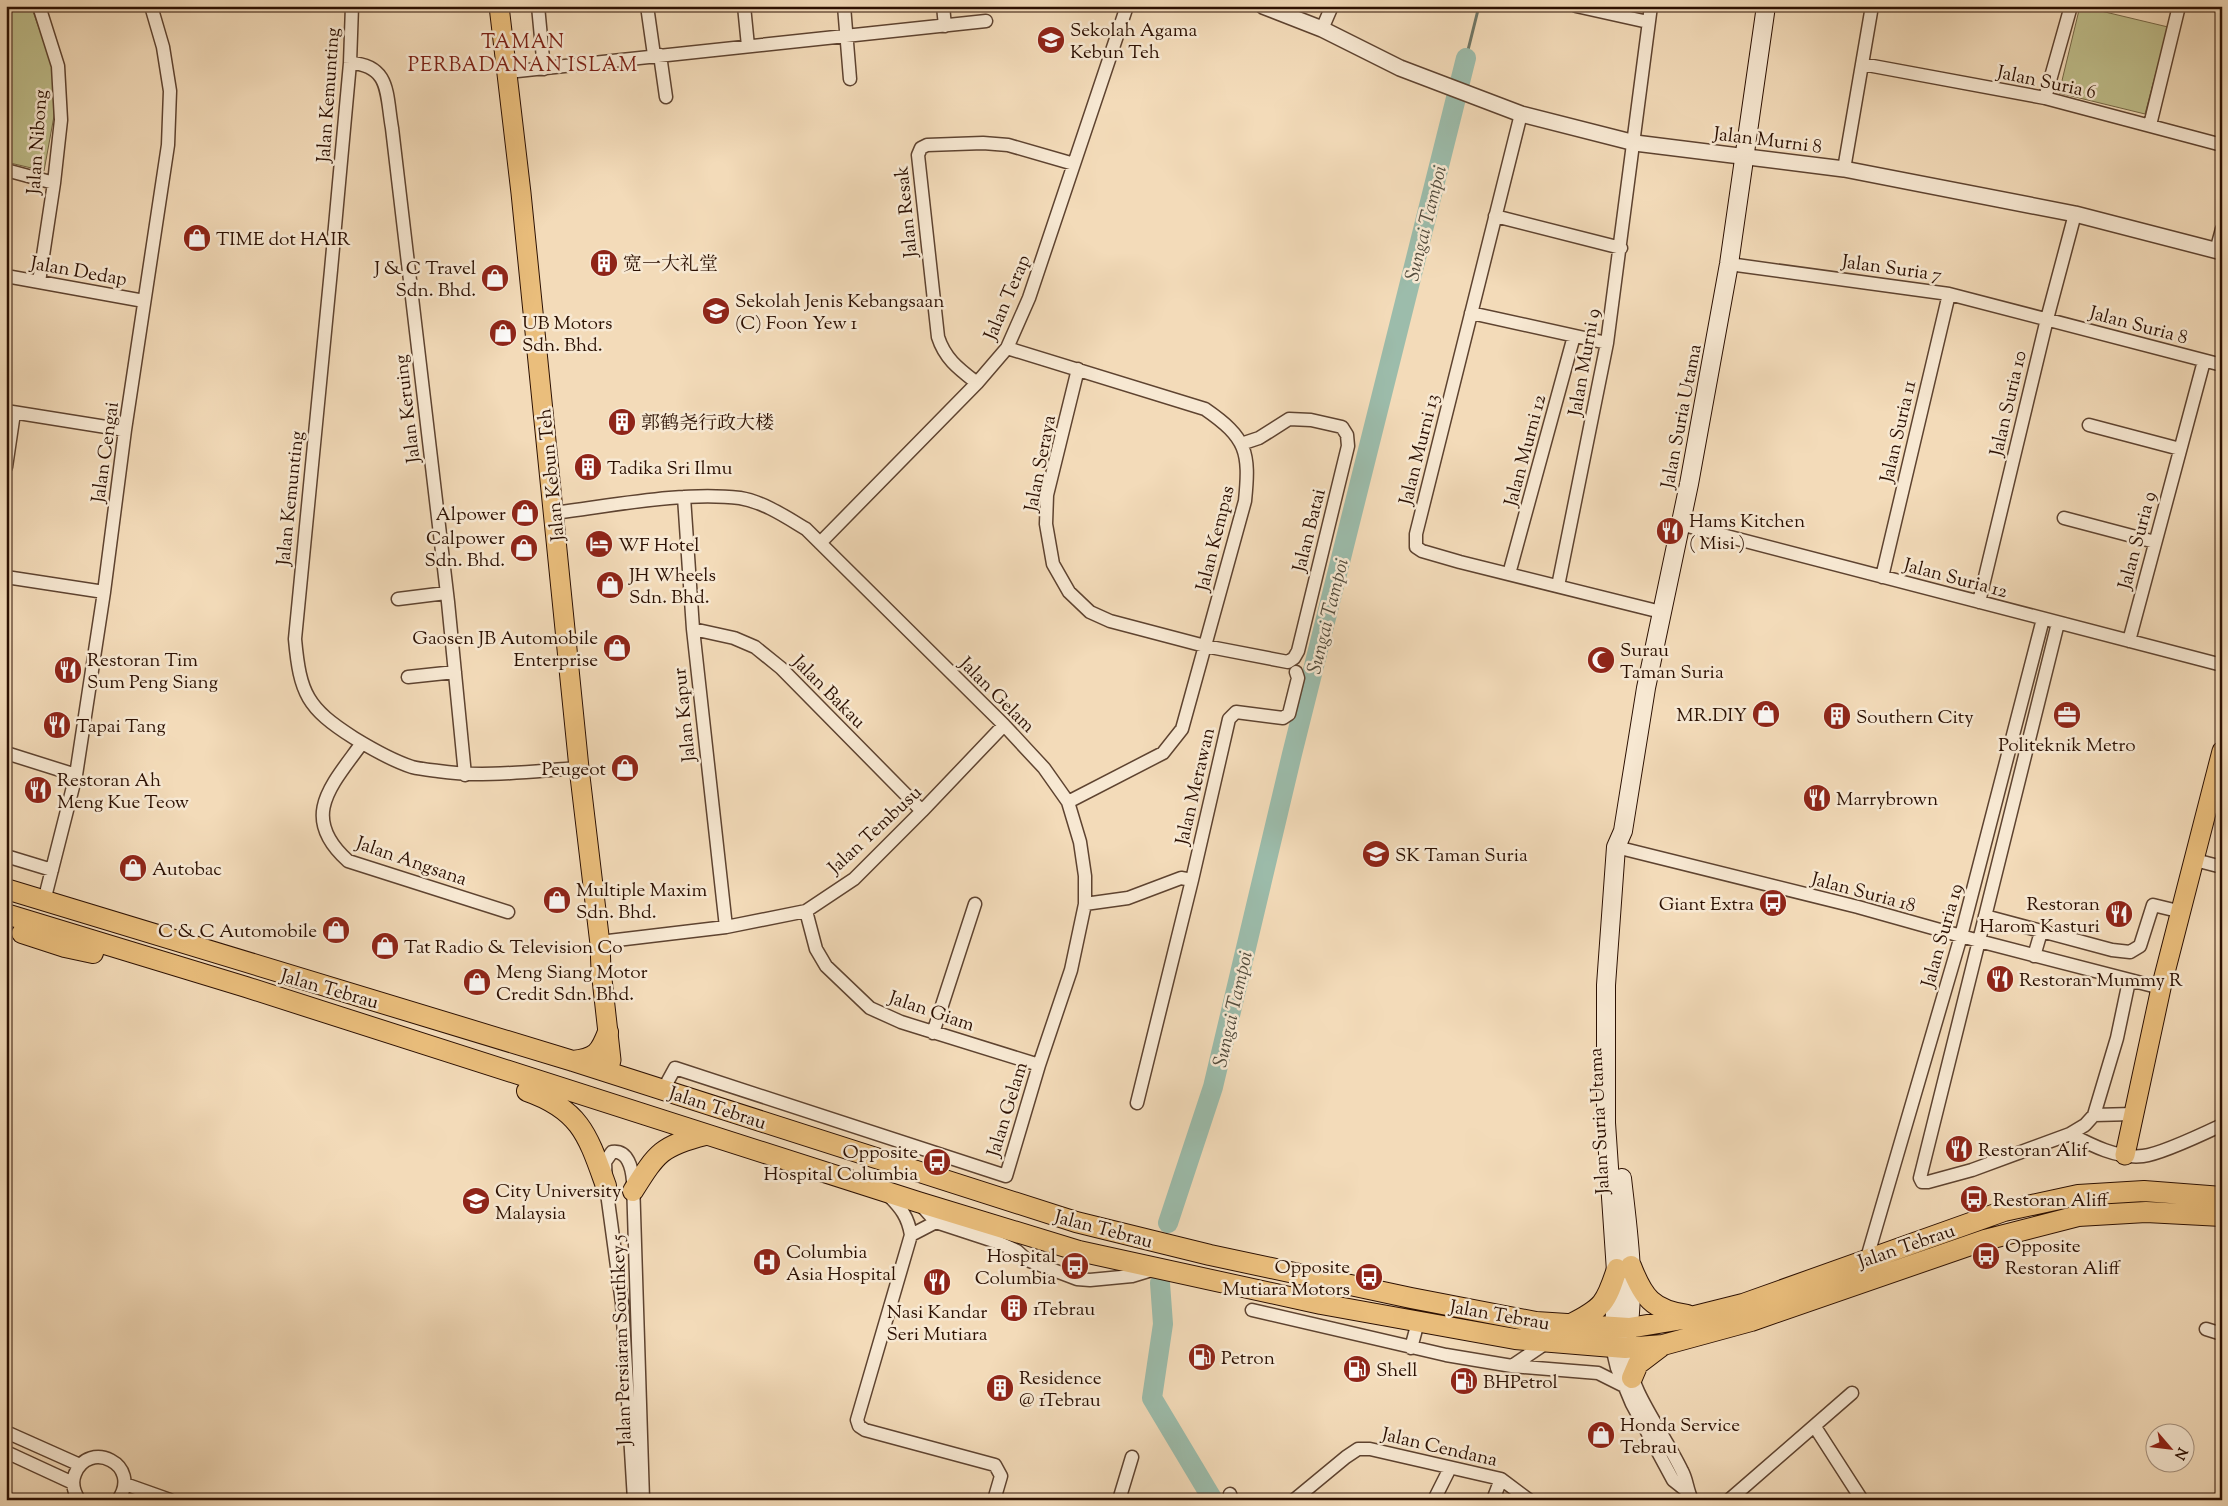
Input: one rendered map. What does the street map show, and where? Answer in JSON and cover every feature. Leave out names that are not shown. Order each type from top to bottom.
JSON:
[{"type":"highway","name":"Jalan Tebrau","points":[[6,889],[614,1073],[1076,1222],[1210,1255],[1411,1298],[1536,1322],[1622,1328],[1696,1316],[1743,1304],[1867,1258],[2004,1211],[2078,1195],[2144,1191],[2222,1197]]},
{"type":"highway","name":"Jalan Tebrau","points":[[6,914],[376,1029],[784,1160],[1079,1251],[1321,1304],[1515,1339],[1618,1348],[1663,1345],[1751,1321],[1985,1240],[2078,1216],[2146,1212],[2222,1216]]},
{"type":"highway","points":[[6,928],[65,947],[100,954],[156,960]]},
{"type":"highway","points":[[376,1029],[425,1053],[545,1097],[561,1106],[576,1122],[589,1141],[606,1186]]},
{"type":"highway","points":[[573,1061],[585,1059],[600,1051],[608,1032]]},
{"type":"highway","points":[[571,1093],[586,1092],[614,1073],[619,1092],[629,1100],[756,1141],[784,1160]]},
{"type":"highway","points":[[633,1191],[657,1156],[678,1142],[705,1135]]},
{"type":"highway","points":[[1571,1324],[1598,1309],[1624,1267],[1644,1295],[1654,1304],[1677,1314],[1696,1316]]},
{"type":"highway","points":[[1628,1382],[1638,1364],[1663,1345]]},
{"type":"main road","name":"Jalan Kebun Teh","points":[[499,6],[508,72],[579,768],[614,1073]]},
{"type":"main road","name":"Jalan Suria Utama","points":[[1618,1348],[1622,1328],[1624,1267],[1613,1061],[1621,848],[1646,688],[1680,524],[1729,264],[1766,6]]},
{"type":"main road","points":[[2125,1155],[2161,988],[2222,751]]},
{"type":"main road","name":"Jalan Kebun Teh","points":[[600,943],[612,969],[614,1073]]},
{"type":"street","name":"Jalan Nibong","points":[[38,6],[58,66],[61,120],[54,183],[39,282]]},
{"type":"street","name":"Jalan Cengai","points":[[44,901],[76,775],[168,145],[170,91],[163,47],[151,6]]},
{"type":"street","name":"Jalan Kemunting","points":[[352,6],[350,63],[295,639],[298,674],[310,702],[322,715],[362,743],[414,768],[465,775],[579,768]]},
{"type":"street","points":[[538,6],[544,68]]},
{"type":"street","points":[[647,6],[666,97]]},
{"type":"street","points":[[744,6],[748,46]]},
{"type":"street","points":[[844,6],[850,79]]},
{"type":"street","points":[[943,6],[945,26]]},
{"type":"street","name":"Jalan Terap","points":[[820,543],[978,383],[1007,348],[1029,298],[1128,6]]},
{"type":"street","name":"Jalan Murni 8","points":[[1263,6],[1327,17],[1377,58],[1442,82],[1498,107],[1634,143],[1844,170],[2075,214],[2219,251]]},
{"type":"street","points":[[1576,6],[1648,22]]},
{"type":"street","name":"Jalan Murni 9","points":[[1558,586],[1607,343],[1621,248],[1651,6]]},
{"type":"street","points":[[1844,170],[1872,6]]},
{"type":"street","points":[[2045,98],[2071,6]]},
{"type":"street","points":[[2150,124],[2179,6]]},
{"type":"street","points":[[508,72],[986,21]]},
{"type":"street","name":"Jalan Keruing","points":[[350,63],[370,67],[383,77],[392,128],[455,672],[465,775]]},
{"type":"street","name":"Jalan Suria 6","points":[[1862,64],[2045,98],[2150,124],[2222,145]]},
{"type":"street","name":"Jalan Murni 13","points":[[1521,114],[1416,534],[1416,547],[1429,554],[1661,612]]},
{"type":"street","name":"Jalan Resak","points":[[978,383],[952,364],[942,351],[938,337],[918,155],[921,148],[927,145],[983,143],[1008,145],[1074,164]]},
{"type":"street","points":[[6,170],[54,183]]},
{"type":"street","name":"Jalan Suria 10","points":[[1979,602],[2047,319],[2075,214]]},
{"type":"street","points":[[1495,216],[1621,248]]},
{"type":"street","points":[[2219,251],[2222,229]]},
{"type":"street","name":"Jalan Suria 7","points":[[1729,264],[1948,294],[2047,319]]},
{"type":"street","name":"Jalan Dedap","points":[[6,276],[144,301]]},
{"type":"street","name":"Jalan Suria 11","points":[[1882,577],[1948,294]]},
{"type":"street","points":[[1471,313],[1607,343]]},
{"type":"street","name":"Jalan Suria 8","points":[[2047,319],[2222,364]]},
{"type":"street","name":"Jalan Murni 12","points":[[1509,574],[1574,336]]},
{"type":"street","name":"Jalan Kempas","points":[[1007,348],[1206,409],[1228,425],[1246,453],[1248,475],[1245,501],[1182,729],[1163,753],[1068,802]]},
{"type":"street","name":"Jalan Suria 9","points":[[2129,641],[2204,360]]},
{"type":"street","name":"Jalan Seraya","points":[[1078,369],[1047,495],[1046,524],[1053,564],[1069,592],[1090,612],[1110,621],[1204,646]]},
{"type":"street","points":[[6,467],[10,412],[125,430]]},
{"type":"street","name":"Jalan Batai","points":[[1204,646],[1278,661],[1288,662],[1294,658],[1348,446],[1347,435],[1342,427],[1311,420],[1289,419],[1259,438],[1241,444]]},
{"type":"street","points":[[2089,425],[2180,449]]},
{"type":"street","name":"Jalan Gelam","points":[[553,514],[684,497],[741,498],[775,510],[806,530],[820,543],[1004,725],[1044,768],[1068,802],[1080,842],[1084,868],[1085,904],[1071,970],[1039,1065],[1006,1176],[675,1068],[654,1087]]},
{"type":"street","name":"Jalan Kapur","points":[[684,497],[693,629],[726,927]]},
{"type":"street","points":[[2064,518],[2154,542]]},
{"type":"street","name":"Jalan Suria 12","points":[[1680,524],[2222,665]]},
{"type":"street","points":[[6,577],[104,592]]},
{"type":"street","points":[[398,599],[446,593]]},
{"type":"street","name":"Jalan Suria 19","points":[[1867,1258],[1961,936],[2044,619]]},
{"type":"street","points":[[2058,622],[1920,1178],[1922,1182],[1972,1170],[2070,1134],[2084,1125],[2094,1115],[2117,1038],[2129,981]]},
{"type":"street","name":"Jalan Bakau","points":[[693,629],[734,638],[755,647],[782,668],[922,811]]},
{"type":"street","points":[[408,677],[455,672]]},
{"type":"street","name":"Jalan Merawan","points":[[1137,1103],[1192,880],[1229,719],[1236,712],[1283,718],[1289,714],[1298,678],[1296,672]]},
{"type":"street","name":"Jalan Tembusu","points":[[600,943],[726,927],[806,911],[854,879],[1004,725]]},
{"type":"street","name":"Jalan Angsana","points":[[362,743],[336,780],[323,810],[322,821],[326,835],[335,850],[348,861],[508,912]]},
{"type":"street","points":[[6,753],[76,775]]},
{"type":"street","name":"Jalan Suria 18","points":[[1621,848],[1858,907],[1979,942],[2161,988]]},
{"type":"street","points":[[6,856],[52,870]]},
{"type":"street","points":[[2195,860],[2222,867]]},
{"type":"street","points":[[1085,904],[1128,898],[1181,878],[1192,880]]},
{"type":"street","points":[[934,1033],[975,904]]},
{"type":"street","points":[[1985,916],[2112,950],[2130,952],[2140,946],[2153,905],[2182,912]]},
{"type":"street","name":"Jalan Giam","points":[[806,911],[816,949],[826,966],[870,1008],[901,1022],[1039,1065]]},
{"type":"street","points":[[2034,956],[2041,932]]},
{"type":"street","points":[[2094,1115],[2133,1114]]},
{"type":"street","points":[[2070,1134],[2096,1147],[2134,1156],[2150,1155],[2222,1126]]},
{"type":"street","name":"Jalan Persiaran Southkey 5","points":[[634,1500],[622,1303],[606,1186],[606,1162],[612,1152],[616,1151],[625,1156],[632,1171],[638,1290],[643,1500]]},
{"type":"street","points":[[884,1190],[905,1214],[909,1222],[910,1235],[857,1420],[859,1426],[864,1430],[995,1465],[1002,1476],[994,1500]]},
{"type":"street","points":[[918,1202],[936,1222],[997,1242],[1017,1251],[1026,1260],[1078,1279],[1090,1280],[1132,1276],[1158,1269]]},
{"type":"street","points":[[910,1235],[936,1222]]},
{"type":"street","points":[[1316,1325],[1321,1304]]},
{"type":"street","points":[[1252,1310],[1411,1348],[1512,1366],[1598,1373],[1628,1382]]},
{"type":"street","points":[[1411,1348],[1418,1322]]},
{"type":"street","points":[[2206,1330],[2222,1334]]},
{"type":"street","points":[[1512,1366],[1546,1343]]},
{"type":"street","points":[[1618,1348],[1628,1382],[1683,1472],[1689,1495]]},
{"type":"street","points":[[1729,1500],[1852,1393]]},
{"type":"street","points":[[1815,1427],[1862,1500]]},
{"type":"street","points":[[6,1432],[80,1465]]},
{"type":"street","name":"Jalan Cendana","points":[[1294,1500],[1358,1449],[1370,1449],[1501,1479],[1529,1500]]},
{"type":"street","points":[[6,1452],[73,1483]]},
{"type":"street","points":[[79,1500],[73,1483],[74,1477],[80,1465],[96,1457],[113,1461],[120,1467],[125,1484],[120,1500]]},
{"type":"street","points":[[1119,1500],[1132,1457]]},
{"type":"street","points":[[1434,1500],[1450,1468]]},
{"type":"street","points":[[1493,1500],[1501,1479]]},
{"type":"street","points":[[125,1484],[170,1500]]},
{"type":"green space","points":[[6,6],[31,6],[53,67],[54,116],[44,171],[6,162]]},
{"type":"green space","points":[[2080,6],[2168,27],[2145,114],[2059,93]]},
{"type":"waterway","name":"Sungai Tampoi","points":[[1466,58],[1479,6]]},
{"type":"waterway","name":"Sungai Tampoi","points":[[1168,1223],[1213,1087],[1292,754],[1466,58]]},
{"type":"waterway","name":"Sungai Tampoi","points":[[1160,1283],[1163,1324],[1152,1398],[1213,1500]]},
{"type":"place","name":"Sekolah Agama Kebun Teh","points":[[1051,40]]},
{"type":"place","name":"TIME dot HAIR","points":[[197,238]]},
{"type":"place","name":"宽一大礼堂","points":[[604,263]]},
{"type":"place","name":"J & C Travel Sdn. Bhd.","points":[[495,278]]},
{"type":"place","name":"Sekolah Jenis Kebangsaan (C) Foon Yew 1","points":[[716,311]]},
{"type":"place","name":"UB Motors Sdn. Bhd.","points":[[503,333]]},
{"type":"place","name":"郭鹤尧行政大楼","points":[[622,422]]},
{"type":"place","name":"Tadika Sri Ilmu","points":[[588,467]]},
{"type":"place","name":"Alpower","points":[[525,513]]},
{"type":"place","name":"Hams Kitchen ( Misi )","points":[[1670,531]]},
{"type":"place","name":"WF Hotel","points":[[599,544]]},
{"type":"place","name":"Calpower Sdn. Bhd.","points":[[524,548]]},
{"type":"place","name":"JH Wheels Sdn. Bhd.","points":[[610,585]]},
{"type":"place","name":"Gaosen JB Automobile Enterprise","points":[[617,648]]},
{"type":"place","name":"Surau Taman Suria","points":[[1601,660]]},
{"type":"place","name":"Restoran Tim Sum Peng Siang","points":[[68,670]]},
{"type":"place","name":"MR.DIY","points":[[1766,714]]},
{"type":"place","name":"Politeknik Metro","points":[[2067,715]]},
{"type":"place","name":"Southern City","points":[[1837,716]]},
{"type":"place","name":"Tapai Tang","points":[[57,725]]},
{"type":"place","name":"Peugeot","points":[[625,768]]},
{"type":"place","name":"Restoran Ah Meng Kue Teow","points":[[38,790]]},
{"type":"place","name":"Marrybrown","points":[[1817,798]]},
{"type":"place","name":"SK Taman Suria","points":[[1376,854]]},
{"type":"place","name":"Autobac","points":[[133,868]]},
{"type":"place","name":"Multiple Maxim Sdn. Bhd.","points":[[557,900]]},
{"type":"place","name":"Giant Extra","points":[[1773,903]]},
{"type":"place","name":"Restoran Harom Kasturi","points":[[2119,914]]},
{"type":"place","name":"C & C Automobile","points":[[336,930]]},
{"type":"place","name":"Tat Radio & Television Co","points":[[385,946]]},
{"type":"place","name":"Restoran Mummy R","points":[[2000,979]]},
{"type":"place","name":"Meng Siang Motor Credit Sdn. Bhd.","points":[[477,982]]},
{"type":"place","name":"Restoran Alif","points":[[1959,1149]]},
{"type":"place","name":"Opposite Hospital Columbia","points":[[937,1162]]},
{"type":"place","name":"Restoran Aliff","points":[[1974,1199]]},
{"type":"place","name":"City University Malaysia","points":[[476,1201]]},
{"type":"place","name":"Opposite Restoran Aliff","points":[[1986,1256]]},
{"type":"place","name":"Columbia Asia Hospital","points":[[767,1262]]},
{"type":"place","name":"Hospital Columbia","points":[[1075,1266]]},
{"type":"place","name":"Opposite Mutiara Motors","points":[[1369,1277]]},
{"type":"place","name":"Nasi Kandar Seri Mutiara","points":[[937,1282]]},
{"type":"place","name":"1Tebrau","points":[[1014,1308]]},
{"type":"place","name":"Petron","points":[[1202,1357]]},
{"type":"place","name":"Shell","points":[[1357,1369]]},
{"type":"place","name":"BHPetrol","points":[[1464,1381]]},
{"type":"place","name":"Residence @ 1Tebrau","points":[[1000,1388]]},
{"type":"place","name":"Honda Service Tebrau","points":[[1601,1435]]},
{"type":"district","name":"TAMAN PERBADANAN ISLAM","points":[[523,52]]}]
